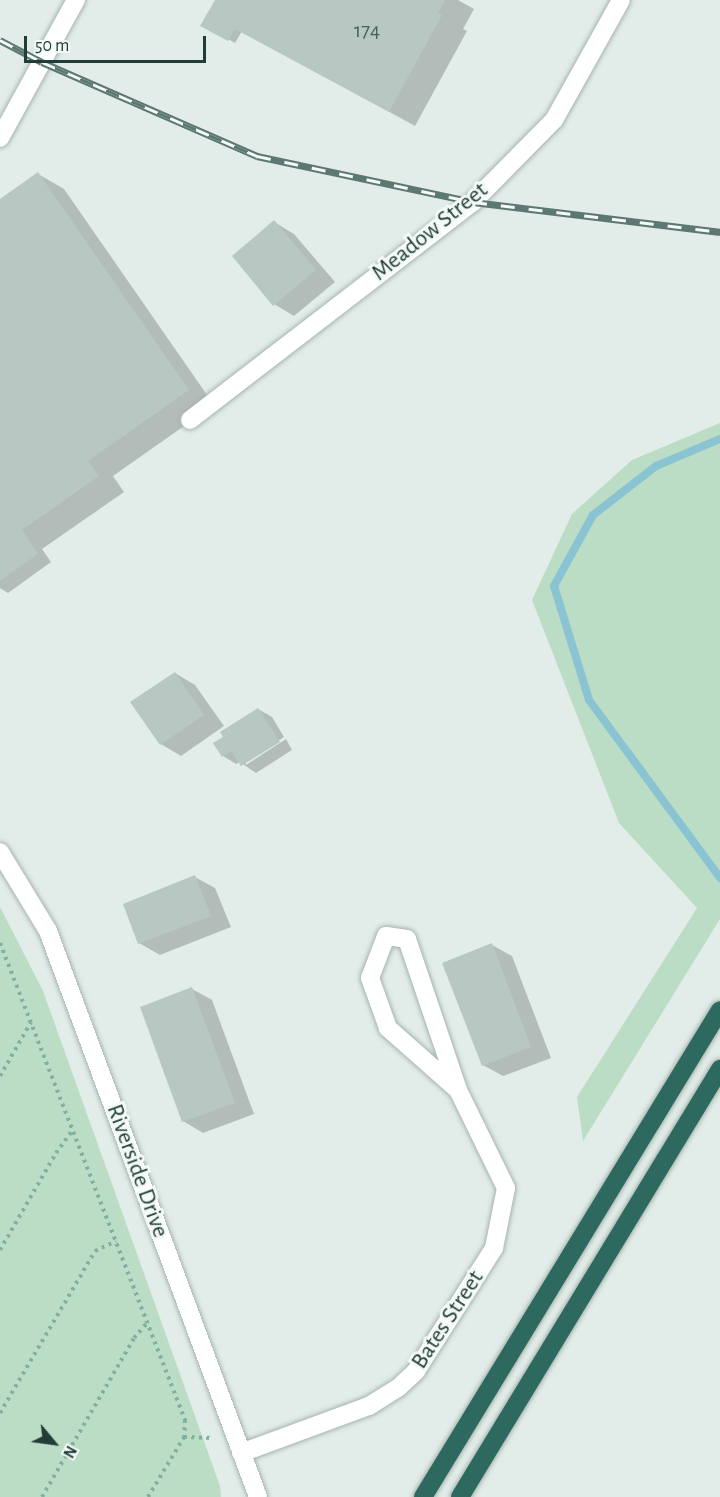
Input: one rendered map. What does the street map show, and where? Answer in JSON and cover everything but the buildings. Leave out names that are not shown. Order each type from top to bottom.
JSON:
[{"type":"highway","points":[[423,1497],[720,1010]]},
{"type":"highway","points":[[460,1497],[720,1069]]},
{"type":"street","points":[[0,138],[76,0]]},
{"type":"street","name":"Meadow Street","points":[[190,420],[473,202],[554,120],[621,0]]},
{"type":"street","name":"Riverside Drive","points":[[0,852],[48,931],[258,1497]]},
{"type":"street","name":"Bates Street","points":[[239,1446],[369,1406],[398,1388],[416,1371],[494,1248],[506,1188],[458,1090],[406,939],[386,936],[370,978],[388,1028],[458,1090]]},
{"type":"path","points":[[0,943],[185,1420],[184,1437],[148,1497]]},
{"type":"path","points":[[0,1076],[32,1021]]},
{"type":"path","points":[[0,1250],[56,1153],[73,1130]]},
{"type":"path","points":[[0,1413],[94,1251],[116,1241]]},
{"type":"path","points":[[42,1497],[134,1338],[148,1322]]},
{"type":"path","points":[[184,1437],[239,1446]]},
{"type":"green space","points":[[720,423],[720,919],[583,1141],[577,1097],[697,908],[619,823],[532,600],[572,514],[632,460]]},
{"type":"green space","points":[[0,907],[43,991],[220,1486],[221,1497],[0,1497]]},
{"type":"waterway","points":[[720,439],[656,466],[593,515],[554,586],[589,700],[720,878]]},
{"type":"railway","points":[[0,40],[42,62],[257,156],[473,202],[720,232]]}]
